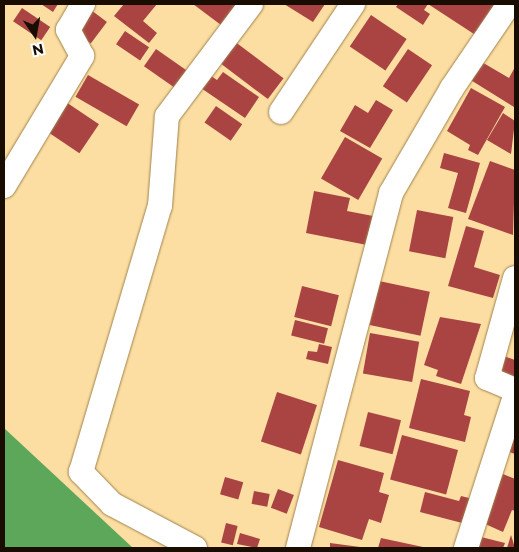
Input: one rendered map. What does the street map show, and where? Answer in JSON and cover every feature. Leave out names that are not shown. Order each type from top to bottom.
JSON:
[{"type":"street","points":[[4,186],[82,56],[68,30],[83,4]]},
{"type":"street","points":[[195,548],[112,504],[81,472],[160,206],[167,116],[251,4]]},
{"type":"street","points":[[281,112],[353,4]]},
{"type":"street","points":[[298,548],[385,207],[452,88],[509,4]]},
{"type":"street","points":[[515,278],[487,378],[515,390]]},
{"type":"street","points":[[466,548],[515,396]]},
{"type":"shaded area","points":[[4,428],[133,548],[4,548]]},
{"type":"building","points":[[41,4],[58,4],[53,12]]},
{"type":"building","points":[[124,4],[157,4],[143,21],[157,33],[149,43],[114,16]]},
{"type":"building","points":[[193,4],[244,4],[225,28]]},
{"type":"building","points":[[284,4],[325,4],[313,22]]},
{"type":"building","points":[[398,4],[428,4],[424,10],[430,14],[423,25],[396,7]]},
{"type":"building","points":[[428,4],[498,4],[477,36]]},
{"type":"building","points":[[87,7],[107,22],[91,44],[71,29]]},
{"type":"building","points":[[22,8],[50,27],[41,40],[13,21]]},
{"type":"building","points":[[371,15],[407,39],[385,71],[350,47]]},
{"type":"building","points":[[125,31],[149,47],[140,60],[116,44]]},
{"type":"building","points":[[234,41],[284,78],[268,99],[218,62]]},
{"type":"building","points":[[156,49],[187,71],[175,88],[144,66]]},
{"type":"building","points":[[408,49],[432,65],[407,103],[383,86]]},
{"type":"building","points":[[480,61],[509,78],[515,67],[514,107],[469,79]]},
{"type":"building","points":[[204,71],[217,80],[223,72],[259,97],[245,118],[195,84]]},
{"type":"building","points":[[88,75],[139,104],[127,126],[76,97]]},
{"type":"building","points":[[471,88],[505,107],[478,155],[468,150],[470,145],[447,131]]},
{"type":"building","points":[[60,98],[99,124],[79,153],[40,127]]},
{"type":"building","points":[[376,100],[393,110],[370,148],[340,131],[355,105],[368,113]]},
{"type":"building","points":[[216,106],[242,124],[231,141],[205,122]]},
{"type":"building","points":[[503,113],[515,121],[511,154],[487,140]]},
{"type":"building","points":[[345,137],[382,158],[358,200],[321,179]]},
{"type":"building","points":[[444,153],[480,163],[466,213],[448,208],[458,173],[440,168]]},
{"type":"building","points":[[490,161],[515,170],[513,235],[468,219]]},
{"type":"building","points":[[314,191],[350,198],[347,211],[373,216],[367,245],[306,233]]},
{"type":"building","points":[[417,210],[453,217],[445,258],[409,251]]},
{"type":"building","points":[[466,226],[484,231],[474,267],[500,275],[493,298],[448,286]]},
{"type":"building","points":[[379,281],[430,292],[421,336],[370,325]]},
{"type":"building","points":[[302,286],[339,295],[331,326],[294,317]]},
{"type":"building","points":[[440,317],[481,324],[461,384],[436,376],[438,370],[424,365]]},
{"type":"building","points":[[295,320],[328,328],[324,344],[291,336]]},
{"type":"building","points":[[370,333],[419,342],[412,382],[363,373]]},
{"type":"building","points":[[319,344],[332,347],[328,364],[306,359],[308,351],[317,352]]},
{"type":"building","points":[[501,355],[515,360],[515,379],[495,372]]},
{"type":"building","points":[[421,379],[470,391],[464,415],[471,417],[465,442],[409,428]]},
{"type":"building","points":[[277,392],[317,405],[301,454],[261,441]]},
{"type":"building","points":[[368,412],[401,420],[393,454],[360,446]]},
{"type":"building","points":[[515,422],[515,454],[504,450]]},
{"type":"building","points":[[402,435],[458,450],[446,494],[390,479]]},
{"type":"building","points":[[338,460],[384,473],[379,492],[389,495],[381,523],[369,519],[362,540],[319,527]]},
{"type":"building","points":[[503,474],[515,479],[515,511],[512,510],[503,532],[483,523]]},
{"type":"building","points":[[225,477],[243,482],[238,500],[220,494]]},
{"type":"building","points":[[278,489],[294,495],[287,514],[271,508]]},
{"type":"building","points":[[254,491],[270,494],[267,507],[252,504]]},
{"type":"building","points":[[425,492],[459,501],[461,496],[473,499],[466,524],[420,512]]},
{"type":"building","points":[[226,523],[238,526],[233,545],[221,542]]},
{"type":"building","points":[[240,533],[260,539],[257,548],[237,544]]},
{"type":"building","points":[[473,535],[505,543],[503,548],[469,548]]},
{"type":"building","points":[[511,535],[515,548],[507,548]]},
{"type":"building","points":[[381,538],[423,547],[423,548],[378,548]]},
{"type":"building","points":[[330,543],[360,547],[360,548],[330,548]]}]
